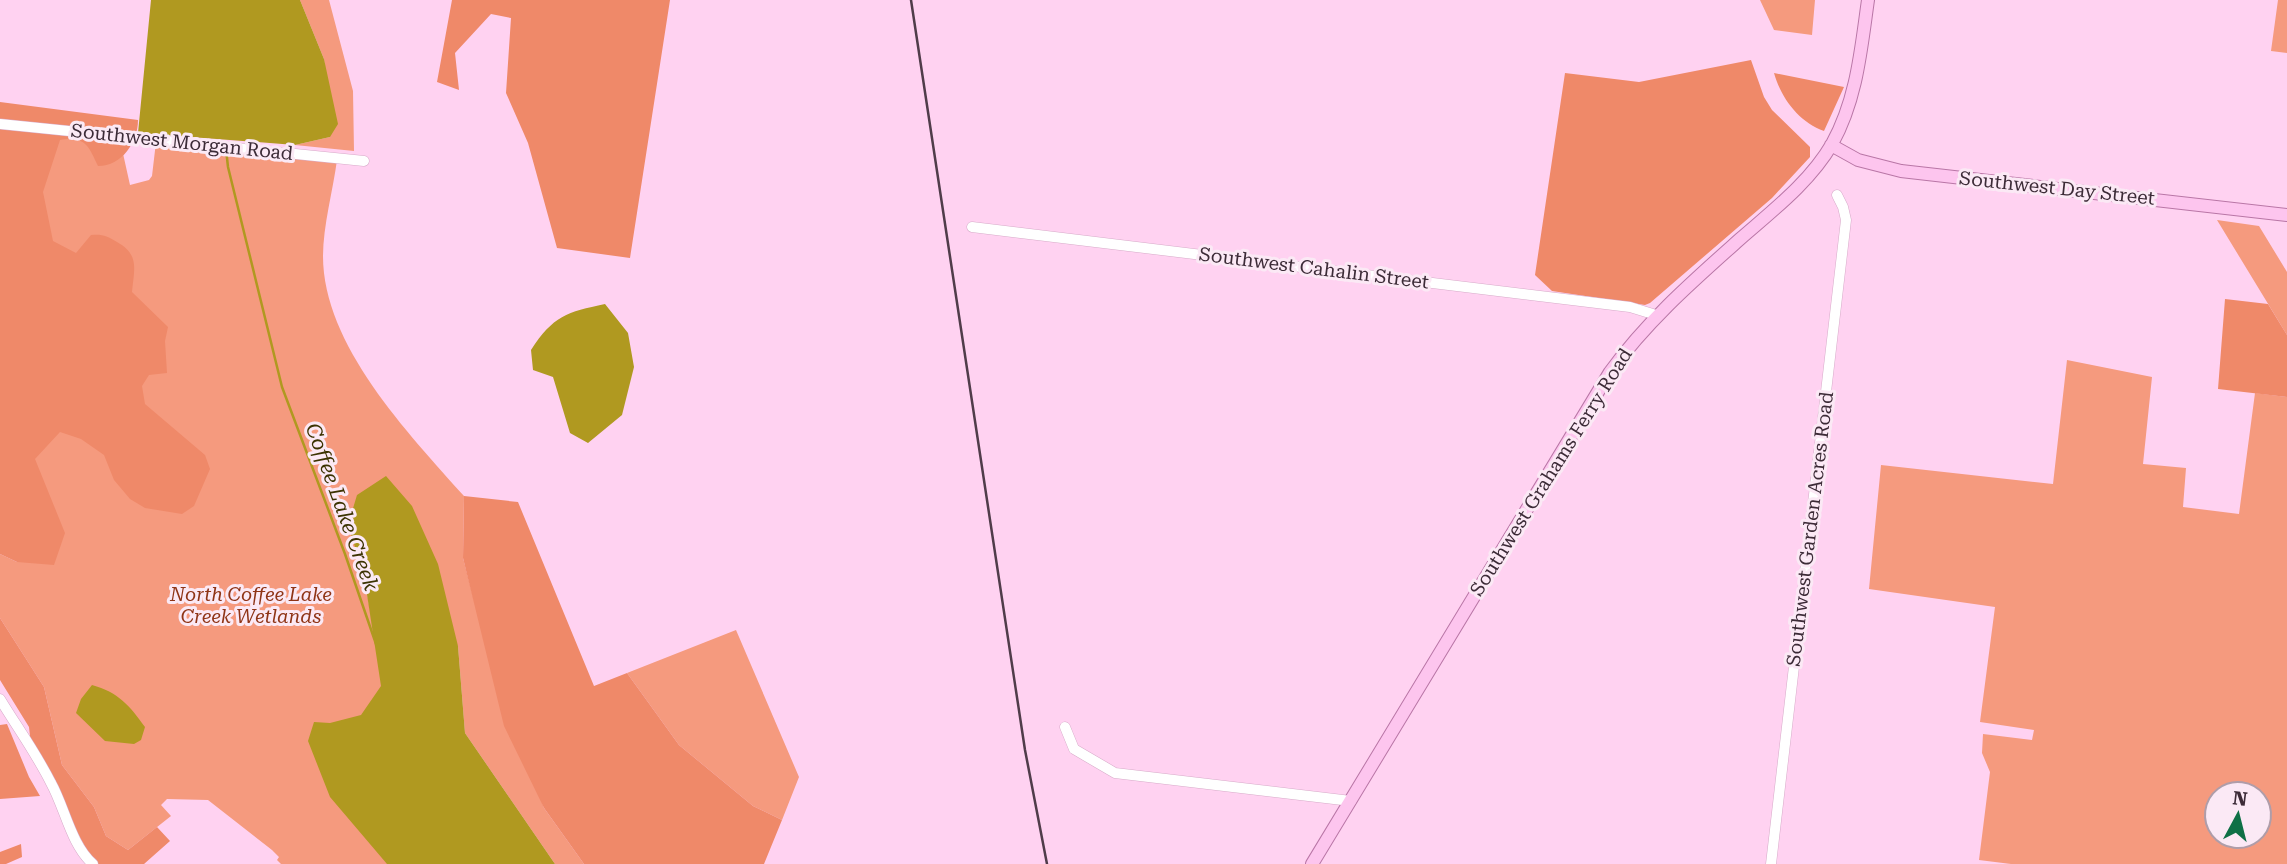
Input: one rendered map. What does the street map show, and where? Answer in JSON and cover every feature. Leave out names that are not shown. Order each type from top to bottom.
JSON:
[{"type":"main road","name":"Southwest Grahams Ferry Road","points":[[1312,864],[1585,410],[1624,352],[1656,315],[1788,197],[1831,145],[1854,89],[1868,0]]},
{"type":"main road","name":"Southwest Day Street","points":[[1831,145],[1858,160],[1901,171],[2287,215]]},
{"type":"street","name":"Southwest Morgan Road","points":[[0,124],[364,161]]},
{"type":"street","name":"Southwest Garden Acres Road","points":[[1770,864],[1846,220],[1837,195]]},
{"type":"street","name":"Southwest Cahalin Street","points":[[972,227],[1616,306],[1656,315]]},
{"type":"street","points":[[0,699],[34,751],[58,796],[77,842],[93,864]]},
{"type":"street","points":[[1065,727],[1074,749],[1115,772],[1351,801]]},
{"type":"green space","points":[[300,0],[329,0],[353,91],[354,151],[295,145],[330,137],[324,59]]},
{"type":"green space","points":[[1760,0],[1815,0],[1812,35],[1774,30]]},
{"type":"green space","points":[[2278,0],[2287,0],[2287,53],[2271,51]]},
{"type":"green space","name":"North Coffee Lake Creek Wetlands","points":[[0,116],[118,131],[130,185],[149,180],[152,176],[156,142],[337,160],[326,220],[323,256],[327,289],[337,322],[372,386],[464,496],[463,558],[481,627],[544,808],[584,864],[555,864],[465,733],[458,646],[364,575],[375,640],[385,670],[479,864],[281,864],[277,860],[279,857],[272,850],[208,800],[167,799],[161,805],[171,816],[128,850],[106,836],[94,807],[62,765],[44,687],[0,618],[0,554],[17,562],[41,529]]},
{"type":"green space","points":[[2217,220],[2259,226],[2287,272],[2287,335]]},
{"type":"green space","points":[[2067,360],[2152,377],[2143,464],[2186,468],[2183,507],[2239,514],[2255,393],[2287,397],[2287,864],[2011,864],[1979,860],[1990,772],[1982,753],[1983,734],[2032,740],[2034,730],[1980,722],[1995,607],[1869,589],[1881,465],[2053,484]]},
{"type":"green space","points":[[736,630],[799,777],[782,820],[753,806],[679,745],[627,673]]},
{"type":"shaded area","points":[[151,0],[300,0],[324,59],[338,124],[330,137],[295,145],[138,133]]},
{"type":"shaded area","points":[[452,0],[670,0],[630,258],[557,248],[528,143],[506,93],[511,18],[491,14],[455,53],[459,90],[437,82]]},
{"type":"shaded area","points":[[1751,60],[1764,97],[1772,110],[1810,147],[1810,157],[1772,198],[1650,303],[1645,305],[1552,291],[1535,275],[1565,73],[1639,82]]},
{"type":"shaded area","points":[[1774,73],[1844,87],[1824,131],[1807,122],[1792,108]]},
{"type":"shaded area","points":[[0,102],[138,120],[132,144],[121,157],[107,165],[98,166],[88,147],[80,141],[60,140],[43,192],[53,241],[76,253],[91,235],[102,235],[129,252],[134,263],[132,292],[168,327],[165,341],[167,373],[149,375],[142,386],[145,404],[205,455],[210,469],[194,506],[182,514],[145,508],[130,499],[114,480],[104,455],[81,439],[60,432],[35,459],[65,533],[54,565],[17,562],[0,554]]},
{"type":"shaded area","points":[[2225,299],[2268,304],[2287,335],[2287,397],[2218,389]]},
{"type":"shaded area","points":[[605,304],[628,333],[634,367],[622,415],[588,443],[570,433],[553,377],[533,370],[531,350],[546,330],[562,317]]},
{"type":"shaded area","points":[[386,476],[412,506],[438,564],[458,646],[465,733],[555,864],[387,864],[330,797],[308,741],[314,722],[330,723],[361,715],[381,686],[364,575],[348,525],[357,495]]},
{"type":"shaded area","points":[[464,496],[518,502],[594,686],[627,673],[679,745],[753,806],[782,820],[764,864],[584,864],[544,808],[504,726],[463,558]]},
{"type":"shaded area","points":[[0,618],[44,687],[62,765],[94,807],[106,836],[128,850],[157,827],[170,841],[144,864],[94,864],[31,745],[29,727],[0,680]]},
{"type":"shaded area","points":[[92,685],[116,696],[128,706],[145,727],[141,740],[134,744],[105,741],[76,713],[81,699]]},
{"type":"shaded area","points":[[7,724],[40,796],[0,799],[0,725]]},
{"type":"shaded area","points":[[21,844],[22,857],[0,864],[0,852]]},
{"type":"waterway","name":"Coffee Lake Creek","points":[[226,149],[228,167],[282,387],[376,644]]},
{"type":"railway","points":[[911,0],[1025,750],[1047,864]]}]
